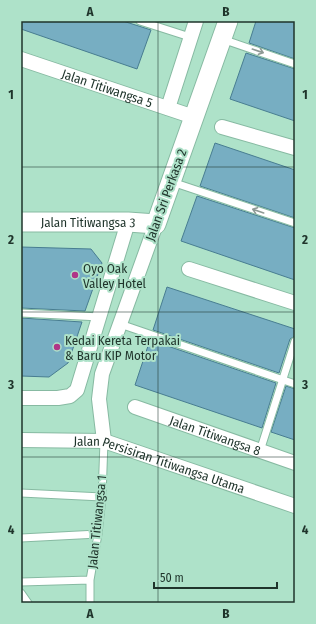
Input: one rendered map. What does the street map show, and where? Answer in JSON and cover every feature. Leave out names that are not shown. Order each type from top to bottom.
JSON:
[{"type":"street","points":[[168,108],[196,21]]},
{"type":"street","name":"Jalan Sri Perkasa 2","points":[[104,441],[99,399],[102,374],[228,21]]},
{"type":"street","name":"Jalan Titiwangsa 5","points":[[21,59],[194,117]]},
{"type":"street","points":[[222,127],[295,148]]},
{"type":"street","name":"Jalan Titiwangsa 3","points":[[21,222],[128,222],[156,224]]},
{"type":"street","points":[[21,398],[58,398],[70,396],[77,390],[128,222]]},
{"type":"street","points":[[189,269],[295,303]]},
{"type":"street","name":"Jalan Titiwangsa 8","points":[[135,407],[295,463]]},
{"type":"street","name":"Jalan Persisiran Titiwangsa Utama","points":[[21,440],[104,441],[295,506]]},
{"type":"lane","points":[[140,21],[190,37]]},
{"type":"lane","points":[[222,39],[295,64]]},
{"type":"lane","points":[[171,181],[295,224]]},
{"type":"lane","points":[[21,313],[100,316]]},
{"type":"lane","points":[[120,324],[295,384]]},
{"type":"lane","points":[[260,451],[295,341]]},
{"type":"lane","name":"Jalan Titiwangsa 1","points":[[90,603],[90,580],[98,534],[102,497],[104,441]]},
{"type":"lane","points":[[21,493],[102,497]]},
{"type":"lane","points":[[21,538],[98,534]]},
{"type":"lane","points":[[21,582],[90,580]]},
{"type":"lane","points":[[21,593],[28,603]]},
{"type":"building","points":[[21,21],[123,21],[151,30],[137,69],[21,29]]},
{"type":"building","points":[[256,21],[295,21],[295,59],[249,43]]},
{"type":"building","points":[[246,53],[295,69],[295,121],[230,99]]},
{"type":"building","points":[[215,143],[295,170],[295,218],[200,186]]},
{"type":"building","points":[[197,196],[295,228],[295,280],[181,241]]},
{"type":"building","points":[[21,247],[91,249],[102,263],[85,311],[21,308]]},
{"type":"building","points":[[167,287],[295,329],[295,336],[290,339],[279,373],[153,330]]},
{"type":"building","points":[[21,318],[82,322],[68,363],[49,377],[21,376]]},
{"type":"building","points":[[150,340],[276,383],[262,428],[135,385]]},
{"type":"building","points":[[286,386],[295,389],[295,440],[271,432]]},
{"type":"place","name":"Oyo Oak Valley Hotel","points":[[75,275]]},
{"type":"place","name":"Kedai Kereta Terpakai & Baru KIP Motor","points":[[57,347]]}]
